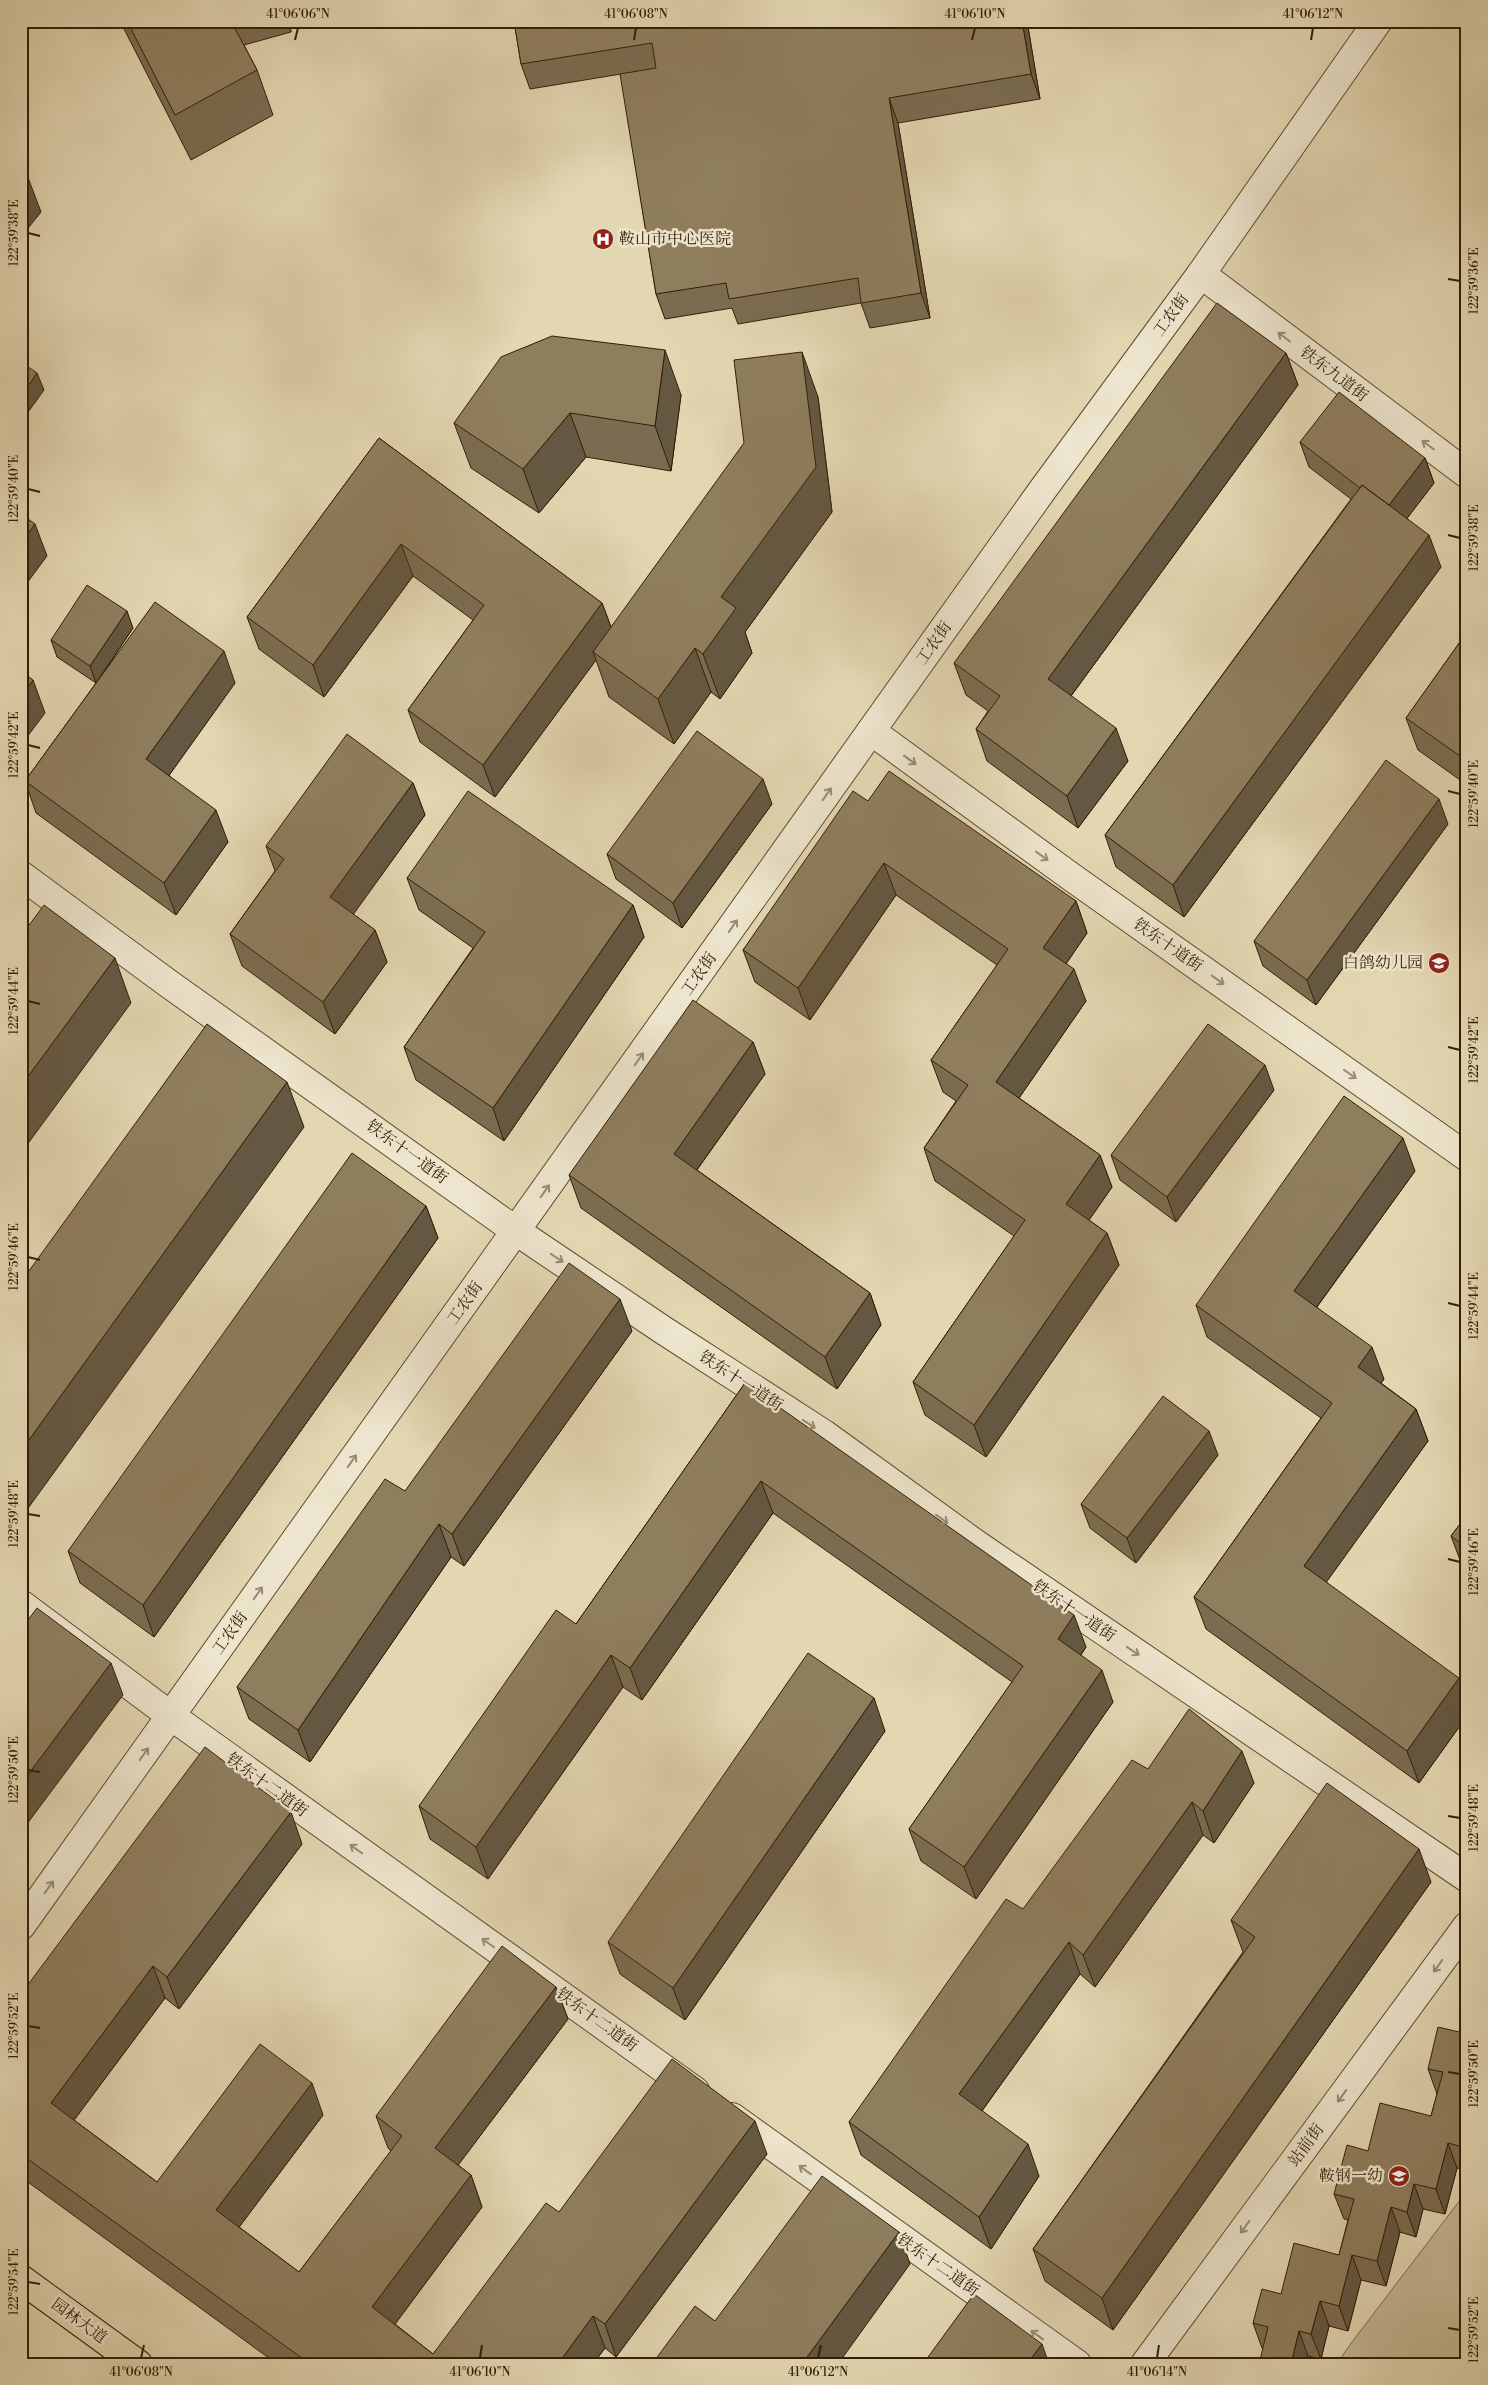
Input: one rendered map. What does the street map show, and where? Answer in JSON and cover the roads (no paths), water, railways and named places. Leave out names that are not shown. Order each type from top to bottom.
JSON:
[{"type":"main road","name":"园林大道","points":[[21,2278],[138,2364]]},
{"type":"street","name":"工农街","points":[[21,1926],[871,731],[1200,274],[1378,21]]},
{"type":"street","name":"铁东九道街","points":[[1200,274],[1467,474]]},
{"type":"street","name":"铁东十道街","points":[[871,731],[1070,876],[1467,1156]]},
{"type":"street","name":"铁东十一道街","points":[[21,875],[516,1231],[663,1330],[824,1434],[976,1544],[1467,1878]]},
{"type":"street","name":"铁东十二道街","points":[[21,1604],[171,1716],[1077,2364]]},
{"type":"street","name":"站前街","points":[[1145,2364],[1467,1926]]},
{"type":"place","name":"鞍山市中心医院","points":[[603,239]]},
{"type":"place","name":"白鸽幼儿园","points":[[1439,963]]},
{"type":"place","name":"鞍钢一幼","points":[[1399,2176]]}]
